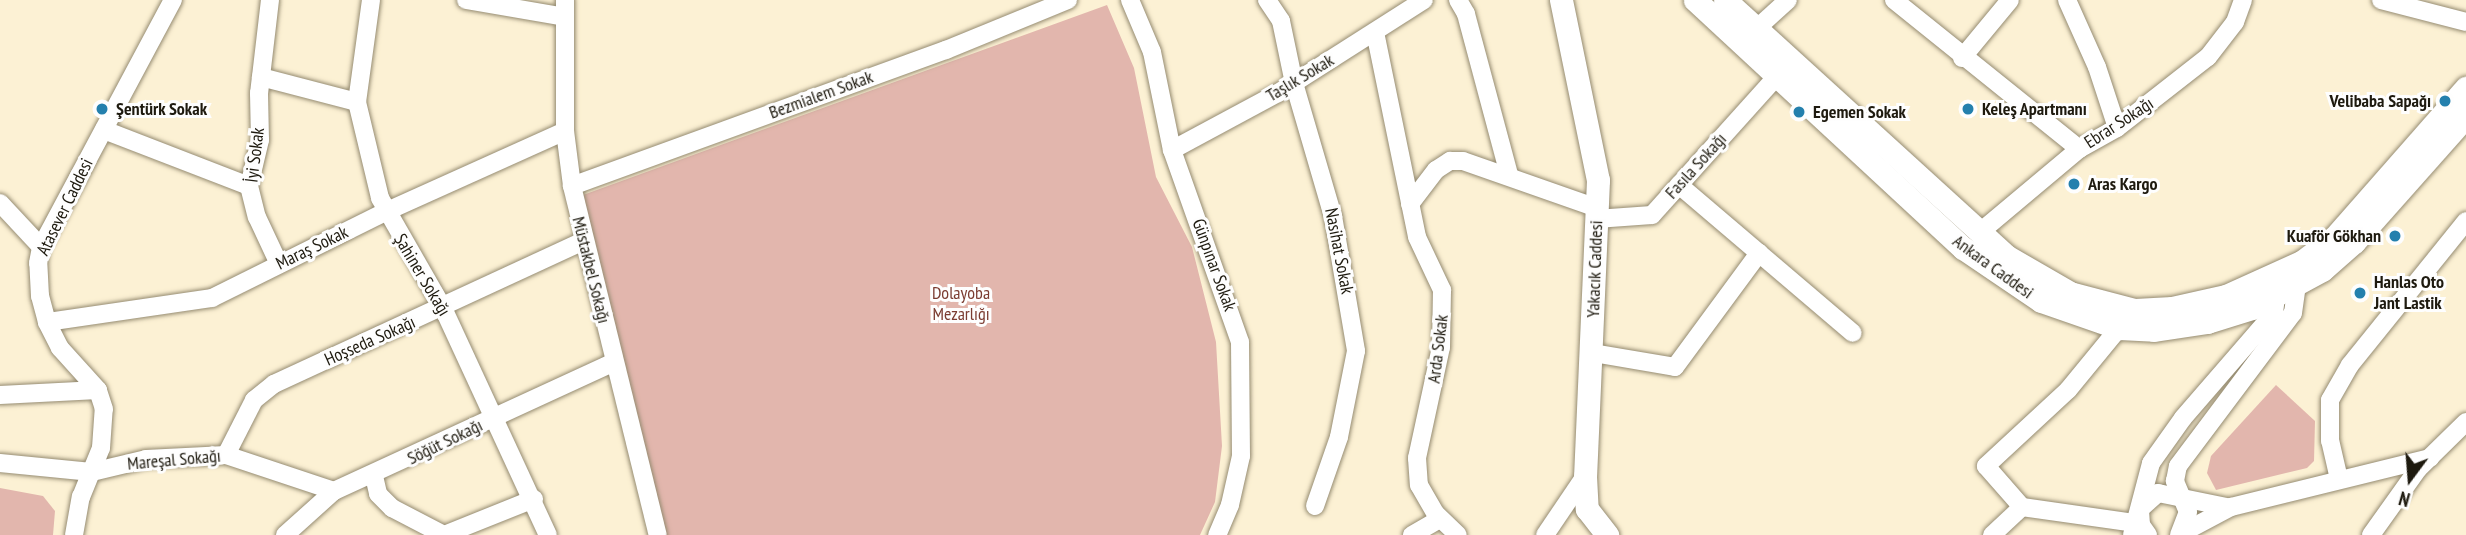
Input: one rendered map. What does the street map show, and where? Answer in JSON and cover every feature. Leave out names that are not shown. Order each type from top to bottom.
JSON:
[{"type":"main road","name":"Yakacık Caddesi","points":[[1561,0],[1598,180],[1593,353],[1585,476],[1587,509],[1607,535]]},
{"type":"main road","name":"Ankara Caddesi","points":[[1695,0],[1963,248],[2007,282],[2068,313],[2119,328],[2181,328],[2252,308],[2276,295],[2288,278],[2334,237],[2466,88]]},
{"type":"main road","name":"Ankara Caddesi","points":[[1725,0],[1979,233],[2052,285],[2088,300],[2135,310],[2199,303],[2288,278],[2354,242],[2458,138],[2466,116]]},
{"type":"street","name":"Atasever Caddesi","points":[[98,390],[66,356],[47,322],[37,280],[41,247],[173,0]]},
{"type":"street","name":"İyi Sokak","points":[[270,0],[261,77],[260,140],[249,186],[257,217],[279,264]]},
{"type":"street","name":"Şahiner Sokağı","points":[[371,0],[357,102],[385,212],[443,308],[534,499],[548,535]]},
{"type":"street","points":[[466,0],[565,8]]},
{"type":"street","name":"Bezmialem Sokak","points":[[572,186],[946,50],[1068,0]]},
{"type":"street","name":"Günpınar Sokak","points":[[1130,0],[1152,52],[1172,150],[1240,342],[1241,456],[1230,505],[1217,535]]},
{"type":"street","name":"Nasihat Sokak","points":[[1266,0],[1281,21],[1294,83],[1333,216],[1356,351],[1353,385],[1332,463],[1315,506]]},
{"type":"street","name":"Taşlık Sokak","points":[[1172,150],[1294,83],[1424,0]]},
{"type":"street","points":[[1458,0],[1466,14],[1509,174]]},
{"type":"street","points":[[1756,29],[1788,0]]},
{"type":"street","points":[[1894,0],[1962,58],[2079,149]]},
{"type":"street","points":[[1962,58],[2010,0]]},
{"type":"street","points":[[2067,0],[2097,67],[2117,128]]},
{"type":"street","name":"Ebrar Sokağı","points":[[1979,233],[2079,149],[2117,128],[2208,57],[2235,22],[2243,0]]},
{"type":"street","points":[[2381,0],[2451,8],[2466,22]]},
{"type":"street","name":"Müstakbel Sokağı","points":[[565,8],[565,131],[572,186],[582,242],[658,535]]},
{"type":"street","name":"Arda Sokak","points":[[1375,32],[1417,237],[1442,290],[1440,356],[1416,469],[1425,500],[1440,519],[1458,535]]},
{"type":"street","name":"Fasıla Sokağı","points":[[1596,213],[1652,215],[1777,76]]},
{"type":"street","points":[[261,77],[357,102]]},
{"type":"street","points":[[104,130],[249,186]]},
{"type":"street","name":"Maraş Sokak","points":[[47,322],[186,305],[212,298],[385,212],[565,131]]},
{"type":"street","points":[[1410,204],[1437,170],[1450,161],[1509,174],[1596,213]]},
{"type":"street","points":[[1679,185],[1853,332]]},
{"type":"street","points":[[0,203],[41,247]]},
{"type":"street","points":[[2339,479],[2330,441],[2330,400],[2350,365],[2416,288],[2466,221]]},
{"type":"street","name":"Hoşseda Sokağı","points":[[226,455],[254,400],[274,384],[582,242]]},
{"type":"street","points":[[1593,353],[1675,367],[1759,253]]},
{"type":"street","points":[[2180,535],[2188,520],[2175,481],[2185,453],[2287,322],[2288,278]]},
{"type":"street","points":[[2135,522],[2151,463],[2183,418],[2274,313],[2276,295]]},
{"type":"street","points":[[2119,328],[2068,390],[1986,466],[2022,506],[2135,522],[2141,524],[2148,535]]},
{"type":"street","name":"Söğüt Sokağı","points":[[285,535],[334,491],[374,476],[614,362]]},
{"type":"street","points":[[0,395],[98,390],[104,434],[81,497],[74,535]]},
{"type":"street","points":[[2371,535],[2430,457],[2466,422]]},
{"type":"street","name":"Mareşal Sokağı","points":[[0,463],[92,472],[146,459],[226,455],[334,491]]},
{"type":"street","points":[[2180,535],[2231,507],[2430,457]]},
{"type":"street","points":[[374,476],[378,494],[392,508],[444,535],[534,499]]},
{"type":"street","points":[[1545,535],[1585,476]]},
{"type":"street","points":[[2135,522],[2158,493],[2231,507]]},
{"type":"street","points":[[1992,535],[2022,506]]},
{"type":"street","points":[[1412,535],[1440,519]]},
{"type":"green space","name":"Dolayoba Mezarlığı","points":[[1107,5],[1134,68],[1156,177],[1192,247],[1216,342],[1222,446],[1215,502],[1200,535],[664,535],[604,299],[583,195]]},
{"type":"green space","points":[[2276,385],[2315,421],[2314,461],[2307,468],[2216,490],[2207,473],[2211,456]]},
{"type":"green space","points":[[0,488],[43,496],[55,511],[53,535],[0,535]]},
{"type":"place","name":"Velibaba Sapağı","points":[[2445,101]]},
{"type":"place","name":"Şentürk Sokak","points":[[102,109]]},
{"type":"place","name":"Keleş Apartmanı","points":[[1968,109]]},
{"type":"place","name":"Egemen Sokak","points":[[1799,112]]},
{"type":"place","name":"Aras Kargo","points":[[2074,184]]},
{"type":"place","name":"Kuaför Gökhan","points":[[2395,236]]},
{"type":"place","name":"Hanlas Oto Jant Lastik","points":[[2360,293]]}]
